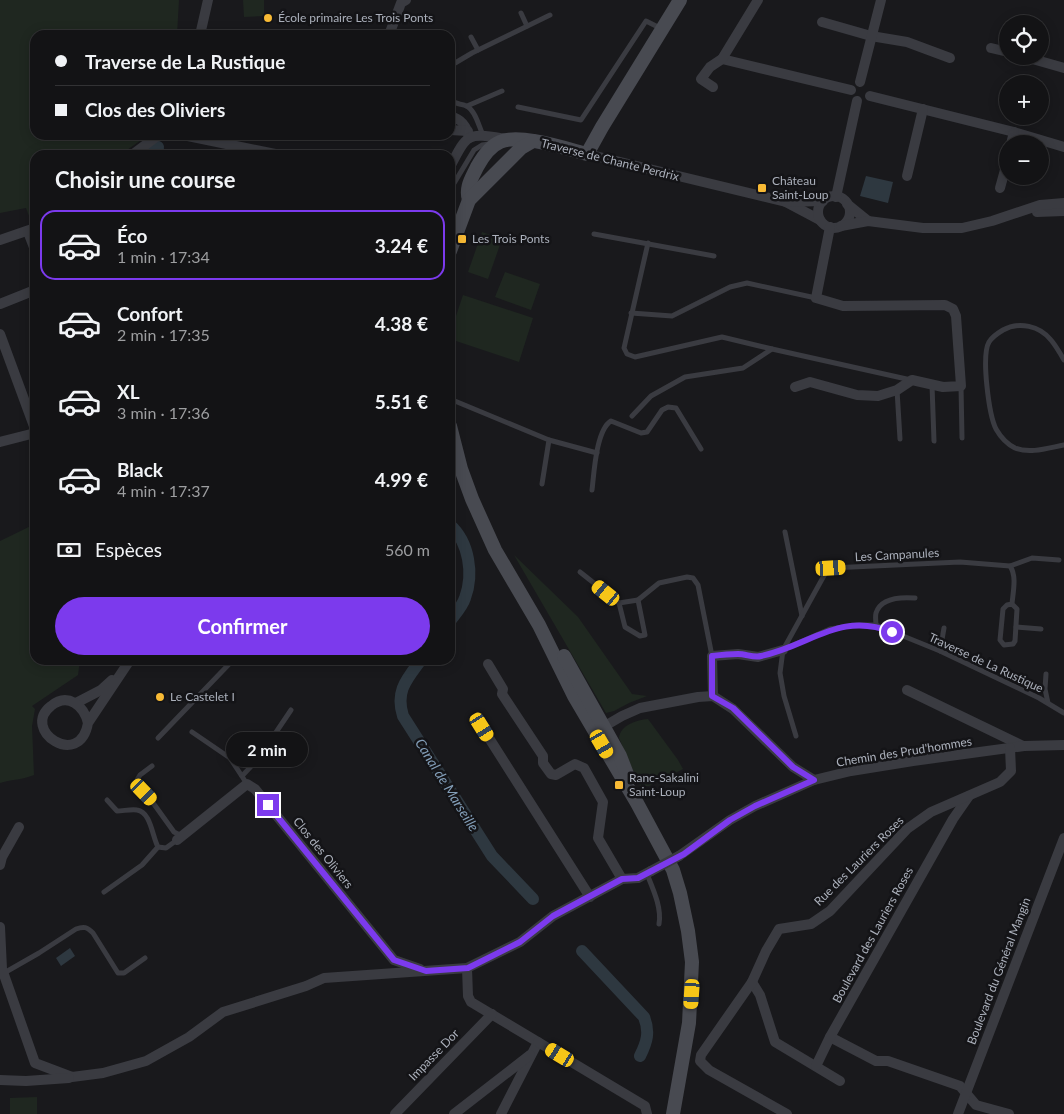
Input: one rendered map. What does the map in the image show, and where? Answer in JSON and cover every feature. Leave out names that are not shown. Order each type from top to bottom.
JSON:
[{"type":"street","points":[[201,30],[208,0]]},
{"type":"street","points":[[391,30],[404,0]]},
{"type":"street","points":[[713,87],[702,79],[710,67],[722,59],[758,0]]},
{"type":"street","points":[[860,82],[881,0]]},
{"type":"street","points":[[587,154],[677,1]]},
{"type":"street","points":[[822,22],[871,36],[907,42],[950,58]]},
{"type":"street","points":[[991,48],[999,50]]},
{"type":"street","points":[[722,59],[851,90]]},
{"type":"street","points":[[1049,64],[1064,68]]},
{"type":"street","points":[[860,82],[869,87],[870,96],[864,101],[857,101],[851,96],[854,84],[860,82]]},
{"type":"street","points":[[870,96],[1014,132],[1064,147]]},
{"type":"street","points":[[836,196],[857,101]]},
{"type":"street","points":[[907,176],[924,109]]},
{"type":"street","points":[[455,117],[465,125],[468,134],[455,158]]},
{"type":"street","name":"Traverse de Chante Perdrix","points":[[455,131],[482,135],[503,141],[533,141],[786,202],[820,220]]},
{"type":"street","points":[[139,150],[152,140]]},
{"type":"street","points":[[207,140],[256,150]]},
{"type":"street","points":[[469,200],[466,192],[482,159],[503,141]]},
{"type":"street","points":[[455,238],[469,200],[521,148],[533,141]]},
{"type":"street","points":[[868,222],[836,196],[823,201],[818,210],[820,220],[830,227],[868,222],[923,228],[962,228],[992,221],[1040,205],[1064,203]]},
{"type":"street","name":"Traverse de Chante Perdrix","points":[[786,202],[823,201]]},
{"type":"street","points":[[842,226],[849,216],[848,204]]},
{"type":"street","points":[[1023,210],[1064,211]]},
{"type":"street","points":[[795,387],[810,382],[857,395],[878,396],[897,390],[912,380],[943,387],[961,386],[956,316],[953,309],[945,305],[843,306],[816,298],[830,227]]},
{"type":"street","points":[[0,240],[30,230]]},
{"type":"street","points":[[0,231],[14,236]]},
{"type":"street","points":[[0,304],[30,292]]},
{"type":"street","points":[[0,334],[30,417]]},
{"type":"street","points":[[0,442],[30,433]]},
{"type":"street","points":[[455,446],[472,499],[491,542],[538,625],[558,647],[673,870],[688,931],[692,962],[689,1023],[673,1114]]},
{"type":"street","points":[[712,696],[712,656],[738,654],[758,657],[783,650]]},
{"type":"street","points":[[488,664],[503,688],[502,694],[543,756],[544,762],[551,774],[556,775],[575,764],[584,768],[603,802],[598,838],[622,879]]},
{"type":"street","points":[[88,723],[126,665]]},
{"type":"street","points":[[76,703],[86,713],[88,723],[87,730],[82,738],[75,743],[67,745],[52,741],[45,733],[43,724],[44,717],[52,705],[61,701],[76,703],[101,690],[122,671]]},
{"type":"street","points":[[907,690],[1024,746]]},
{"type":"street","points":[[599,729],[640,708],[712,696],[733,708],[793,767],[814,780]]},
{"type":"street","points":[[482,727],[590,897]]},
{"type":"street","name":"Chemin des Prud'hommes","points":[[0,927],[1,961],[35,1063],[72,1077],[103,1073],[146,1061],[189,1037],[224,1012],[306,986],[324,978],[468,968],[520,942],[553,916],[622,879],[638,878],[679,856],[730,820],[755,806],[814,780],[852,771],[1024,746],[1064,745]]},
{"type":"street","name":"Rue des Lauriers Roses","points":[[787,1114],[709,1070],[700,1061],[701,1055],[752,982],[766,951],[779,929],[811,924],[830,911],[907,829],[931,812],[1000,782],[1011,771],[1010,748]]},
{"type":"street","points":[[179,838],[244,780]]},
{"type":"street","name":"Clos des Oliviers","points":[[244,780],[255,789],[394,960],[426,971]]},
{"type":"street","name":"Boulevard des Lauriers Roses","points":[[816,1066],[830,1037],[948,827],[970,795]]},
{"type":"street","points":[[0,865],[2,857],[19,827]]},
{"type":"street","name":"Boulevard du Général Mangin","points":[[958,1114],[1064,838]]},
{"type":"street","points":[[468,968],[468,996],[471,1002],[645,1106],[647,1114]]},
{"type":"street","points":[[752,982],[760,995],[775,1042],[840,1081]]},
{"type":"street","name":"Impasse Dor","points":[[395,1114],[492,1014]]},
{"type":"street","points":[[830,1037],[876,1061],[888,1061],[956,1084],[960,1086],[976,1105],[1009,1114]]},
{"type":"street","points":[[501,1114],[538,1042]]},
{"type":"street","points":[[454,1114],[533,1052]]},
{"type":"street","points":[[0,1080],[72,1077]]},
{"type":"lane","points":[[520,13],[527,26]]},
{"type":"lane","points":[[455,63],[478,50],[550,16]]},
{"type":"lane","points":[[518,107],[581,120],[646,21],[662,29]]},
{"type":"lane","points":[[471,37],[478,50]]},
{"type":"lane","points":[[455,103],[467,106],[502,91]]},
{"type":"lane","points":[[467,106],[473,113],[482,135]]},
{"type":"lane","points":[[455,182],[474,150],[482,145],[503,141]]},
{"type":"lane","points":[[594,234],[714,256]]},
{"type":"lane","points":[[648,243],[624,348],[627,354],[634,357],[722,337],[912,380]]},
{"type":"lane","points":[[631,313],[672,316],[730,287],[747,283],[816,298]]},
{"type":"lane","points":[[1064,360],[1051,339],[1038,330],[1022,324],[997,334],[988,343],[985,370],[991,414],[1002,438],[1013,447],[1024,451],[1064,445]]},
{"type":"lane","points":[[632,416],[651,396],[685,376],[744,368],[772,349]]},
{"type":"lane","points":[[932,385],[934,441]]},
{"type":"lane","points":[[961,386],[962,438]]},
{"type":"lane","points":[[897,390],[900,438]]},
{"type":"lane","points":[[455,402],[549,440],[597,453]]},
{"type":"lane","points":[[592,490],[597,453],[604,427],[611,421],[642,433],[647,432],[662,410],[668,407],[676,408],[701,449]]},
{"type":"lane","points":[[542,484],[549,440]]},
{"type":"lane","points":[[785,532],[802,617],[783,650],[780,673],[784,696],[796,736]]},
{"type":"lane","points":[[1012,604],[1002,609],[1000,640],[1004,645],[1015,642],[1017,609],[1012,604],[1014,579],[1010,566],[1032,558],[1059,560]]},
{"type":"lane","name":"Les Campanules","points":[[802,617],[826,572],[831,568],[960,562],[1010,566]]},
{"type":"lane","points":[[580,572],[619,603],[625,627],[640,636],[645,635],[638,600]]},
{"type":"lane","points":[[619,603],[638,600],[659,583],[687,577],[693,578],[698,585],[712,656]]},
{"type":"lane","points":[[876,626],[875,614],[879,607],[888,600],[906,597],[915,598]]},
{"type":"lane","name":"Traverse de La Rustique","points":[[783,650],[830,629],[857,625],[876,626],[940,651],[1048,703],[1064,713]]},
{"type":"lane","points":[[1016,627],[1041,629]]},
{"type":"lane","points":[[940,651],[944,628]]},
{"type":"lane","points":[[158,738],[227,665]]},
{"type":"lane","points":[[1046,674],[1045,689],[1048,703]]},
{"type":"lane","points":[[192,732],[230,758],[244,780],[291,710]]},
{"type":"lane","points":[[152,766],[140,775],[137,780],[179,838],[166,848],[158,847]]},
{"type":"lane","points":[[107,800],[116,811],[136,810],[143,812],[147,816],[158,847]]},
{"type":"lane","points":[[104,892],[142,865],[158,847]]},
{"type":"lane","points":[[649,872],[660,917],[659,924]]},
{"type":"lane","points":[[4,972],[16,967],[82,927],[87,928],[93,933],[118,974],[124,973],[145,958]]},
{"type":"shaded area","points":[[0,0],[179,0],[177,30],[30,30],[30,140],[141,140],[127,150],[30,150],[30,219],[26,208],[0,213]]},
{"type":"shaded area","points":[[243,0],[264,0],[264,16],[244,17]]},
{"type":"shaded area","points":[[866,176],[893,182],[888,203],[860,196]]},
{"type":"shaded area","points":[[482,232],[502,239],[488,279],[468,272]]},
{"type":"shaded area","points":[[505,272],[540,284],[531,310],[495,297]]},
{"type":"shaded area","points":[[463,295],[533,318],[519,362],[455,341],[455,319]]},
{"type":"shaded area","points":[[30,526],[30,665],[79,665],[78,675],[32,706],[35,709],[32,726],[34,775],[0,783],[0,541]]},
{"type":"shaded area","points":[[514,555],[578,617],[632,694],[647,696],[606,713]]},
{"type":"shaded area","points":[[648,719],[683,769],[649,786],[640,786],[619,738],[620,733],[626,727],[634,722]]},
{"type":"shaded area","points":[[70,948],[75,956],[61,966],[56,958]]},
{"type":"shaded area","points":[[37,1097],[37,1114],[10,1114],[10,1098]]},
{"type":"waterway","name":"Canal de Marseille","points":[[154,150],[158,147]]},
{"type":"waterway","name":"Canal de Marseille","points":[[455,531],[462,540],[469,569],[468,589],[455,614]]},
{"type":"waterway","name":"Canal de Marseille","points":[[417,665],[407,679],[401,692],[400,699],[403,716],[492,856],[533,899]]},
{"type":"waterway","name":"Canal de Marseille","points":[[582,951],[644,1017],[647,1037],[640,1056]]},
{"type":"place","name":"École primaire Les Trois Ponts","points":[[268,18]]},
{"type":"place","name":"Château Saint-Loup","points":[[762,188]]},
{"type":"place","name":"Les Trois Ponts","points":[[462,239]]},
{"type":"place","name":"Le Castelet I","points":[[160,697]]},
{"type":"place","name":"Ranc-Sakalini Saint-Loup","points":[[619,785]]},
{"type":"route","points":[[268,805],[394,960],[426,971],[468,968],[520,942],[553,916],[622,879],[632,880],[638,878],[684,854],[730,820],[755,806],[814,780],[793,767],[733,708],[712,696],[712,656],[738,654],[758,657],[783,650],[830,629],[857,625],[876,626],[892,632]]}]
